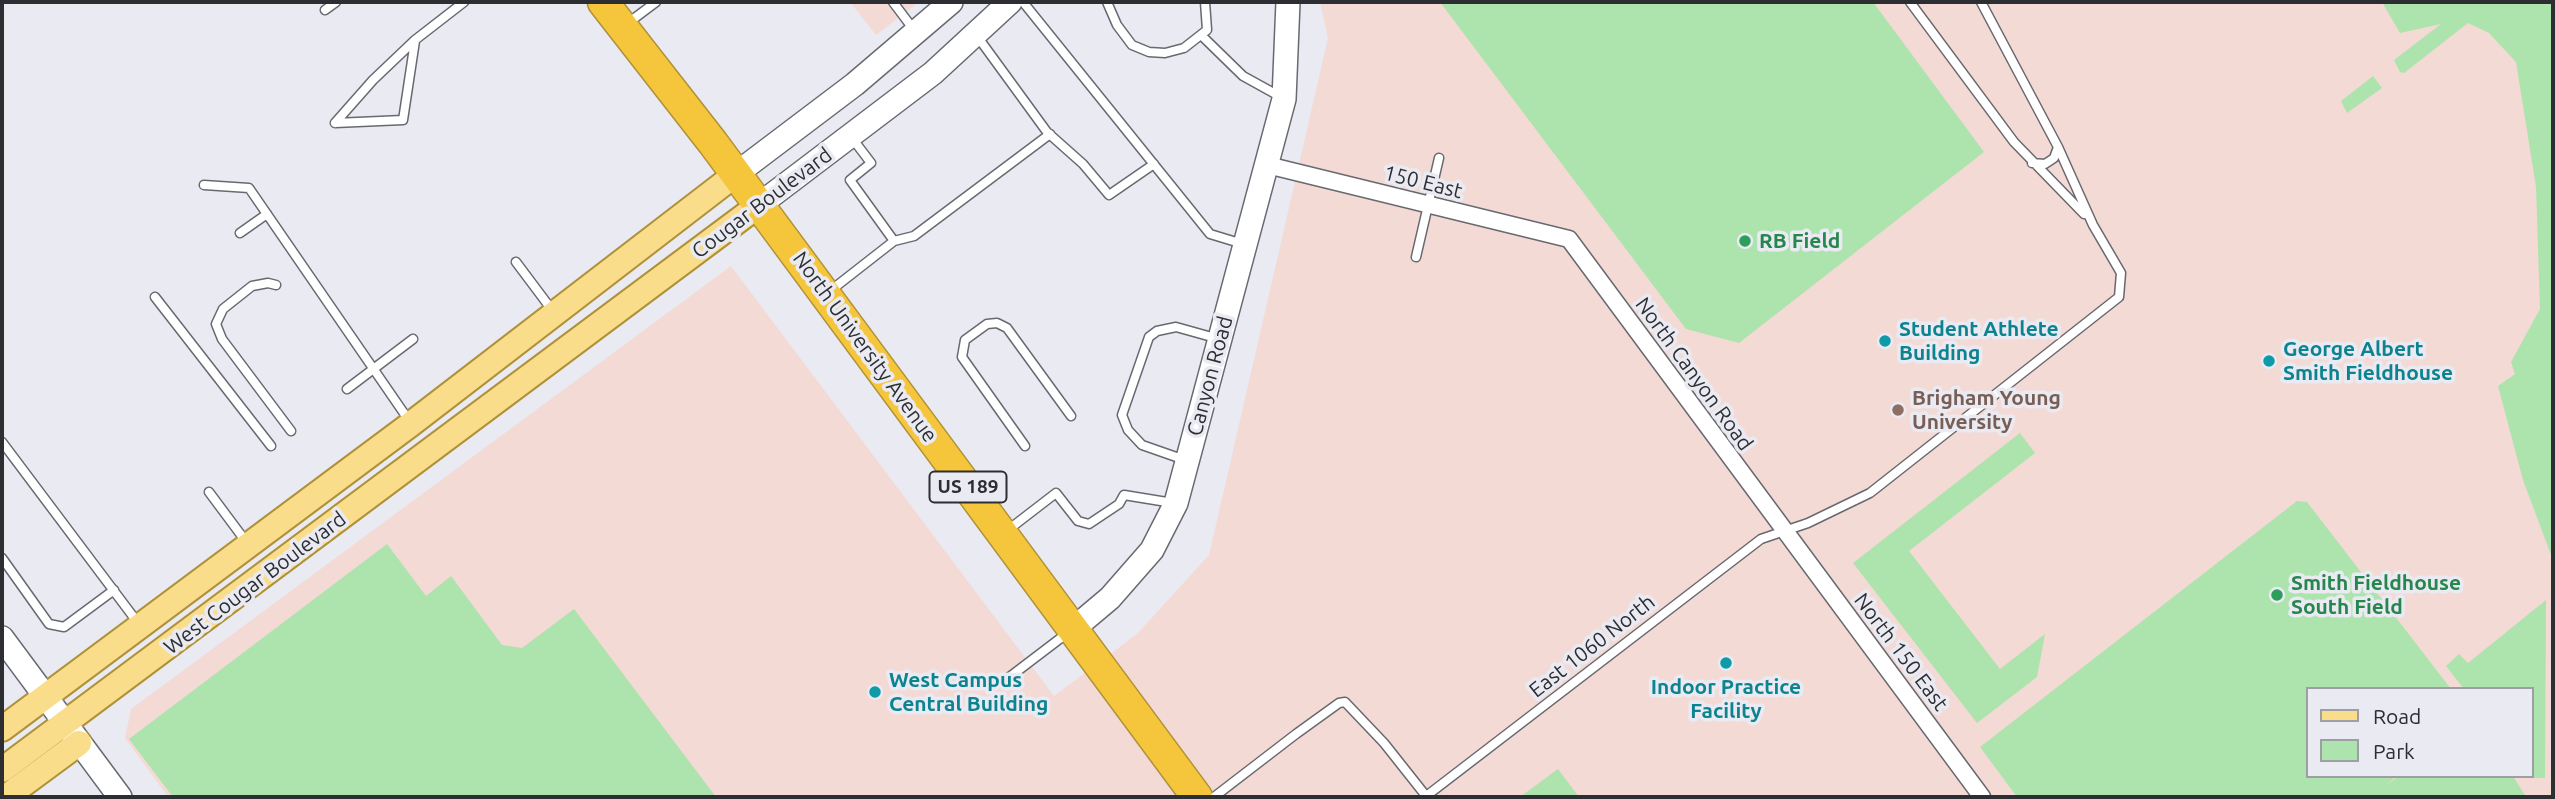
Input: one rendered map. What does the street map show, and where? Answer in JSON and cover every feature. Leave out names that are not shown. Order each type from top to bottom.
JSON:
[{"type":"highway","name":"North University Avenue","points":[[603,2],[826,294],[1197,797]]},
{"type":"main road","name":"Cougar Boulevard","points":[[411,424],[855,84],[951,2]]},
{"type":"main road","name":"Cougar Boulevard","points":[[505,392],[596,329],[933,73],[1010,2]]},
{"type":"main road","name":"Canyon Road","points":[[1072,629],[1110,598],[1152,550],[1176,503],[1284,99],[1288,2]]},
{"type":"main road","name":"West Cougar Boulevard","points":[[6,797],[72,733],[505,392]]},
{"type":"main road","name":"West Cougar Boulevard","points":[[2,729],[411,424]]},
{"type":"main road","points":[[2,638],[120,797]]},
{"type":"main road","name":"West Cougar Boulevard","points":[[2,771],[72,733]]},
{"type":"street","name":"150 East","points":[[1267,165],[1569,239]]},
{"type":"street","name":"North Canyon Road","points":[[1569,239],[1787,532]]},
{"type":"street","name":"North 150 East","points":[[1787,532],[1982,797]]},
{"type":"lane","points":[[325,10],[336,2]]},
{"type":"lane","points":[[415,40],[403,120],[335,123],[373,80],[415,40],[464,2]]},
{"type":"lane","points":[[622,27],[656,2]]},
{"type":"lane","points":[[892,2],[907,39]]},
{"type":"lane","points":[[1023,2],[1210,234],[1245,245]]},
{"type":"lane","points":[[1107,2],[1117,25],[1132,45],[1149,52],[1166,53],[1184,47],[1207,30],[1205,2]]},
{"type":"lane","points":[[1910,2],[2032,163],[2078,207],[2092,225]]},
{"type":"lane","points":[[1981,2],[2058,147],[2092,225]]},
{"type":"lane","points":[[975,34],[1050,134],[1083,164],[1109,195],[1153,164]]},
{"type":"lane","points":[[1202,35],[1243,76],[1284,99]]},
{"type":"lane","points":[[826,294],[894,241],[914,236],[1050,134]]},
{"type":"lane","points":[[850,135],[871,163],[850,180],[894,241]]},
{"type":"lane","points":[[2032,163],[2045,164],[2054,158],[2058,147]]},
{"type":"lane","points":[[1416,257],[1439,158]]},
{"type":"lane","points":[[204,185],[250,188],[411,424]]},
{"type":"lane","points":[[240,233],[267,214]]},
{"type":"lane","name":"East 1060 North","points":[[1425,797],[1761,539],[1787,532],[1870,494],[2119,297],[2121,272],[2092,225]]},
{"type":"lane","points":[[516,262],[556,315]]},
{"type":"lane","points":[[276,285],[268,282],[253,286],[223,309],[216,324],[222,340],[291,431]]},
{"type":"lane","points":[[155,297],[271,446]]},
{"type":"lane","points":[[1025,446],[962,358],[965,340],[987,324],[997,323],[1007,328],[1071,416]]},
{"type":"lane","points":[[1188,460],[1142,445],[1128,430],[1122,415],[1149,337],[1157,331],[1176,327],[1220,339]]},
{"type":"lane","points":[[347,389],[413,339]]},
{"type":"lane","points":[[2,442],[140,625]]},
{"type":"lane","points":[[209,492],[248,545]]},
{"type":"lane","points":[[1002,534],[1056,493],[1079,521],[1089,524],[1119,505],[1124,495],[1176,503]]},
{"type":"lane","points":[[2,558],[49,624],[64,627],[114,590]]},
{"type":"lane","name":"Canyon Road","points":[[1003,682],[1072,629]]},
{"type":"lane","points":[[1214,797],[1296,734],[1345,702],[1384,743],[1425,797]]},
{"type":"shaded area","points":[[850,2],[919,2],[876,35]]},
{"type":"shaded area","name":"Brigham Young University","points":[[1320,2],[2553,2],[2553,797],[168,797],[125,738],[131,709],[731,266],[1054,696],[1137,634],[1209,555],[1328,38]]},
{"type":"green space","name":"RB Field","points":[[1440,2],[1873,2],[1984,152],[1739,343],[1686,329]]},
{"type":"green space","points":[[2382,2],[2553,2],[2553,560],[2523,480],[2498,386],[2515,374],[2511,362],[2540,309],[2536,187],[2516,62],[2489,33],[2468,23],[2404,73],[2400,72],[2394,60],[2441,24],[2400,33]]},
{"type":"green space","points":[[2373,76],[2382,88],[2347,113],[2341,101]]},
{"type":"green space","points":[[2020,433],[2035,453],[1909,551],[2000,669],[2045,634],[2037,677],[1977,723],[1853,563]]},
{"type":"green space","name":"Smith Fieldhouse South Field","points":[[2297,501],[2307,502],[2449,687],[2306,687],[2306,778],[2395,778],[2385,786],[2396,778],[2514,778],[2526,797],[2017,797],[1980,747]]},
{"type":"green space","points":[[387,544],[426,596],[451,576],[502,645],[522,648],[574,609],[716,797],[173,797],[129,739]]},
{"type":"green space","points":[[2546,600],[2545,778],[2534,778],[2534,687],[2462,687],[2446,666],[2459,654],[2468,663]]},
{"type":"green space","points":[[1558,769],[1579,797],[1520,797]]},
{"type":"place","name":"RB Field","points":[[1745,241]]},
{"type":"place","name":"Student Athlete Building","points":[[1885,341]]},
{"type":"place","name":"George Albert Smith Fieldhouse","points":[[2269,361]]},
{"type":"place","name":"Brigham Young University","points":[[1898,410]]},
{"type":"place","name":"Smith Fieldhouse South Field","points":[[2277,595]]},
{"type":"place","name":"Indoor Practice Facility","points":[[1726,663]]},
{"type":"place","name":"West Campus Central Building","points":[[875,692]]}]
